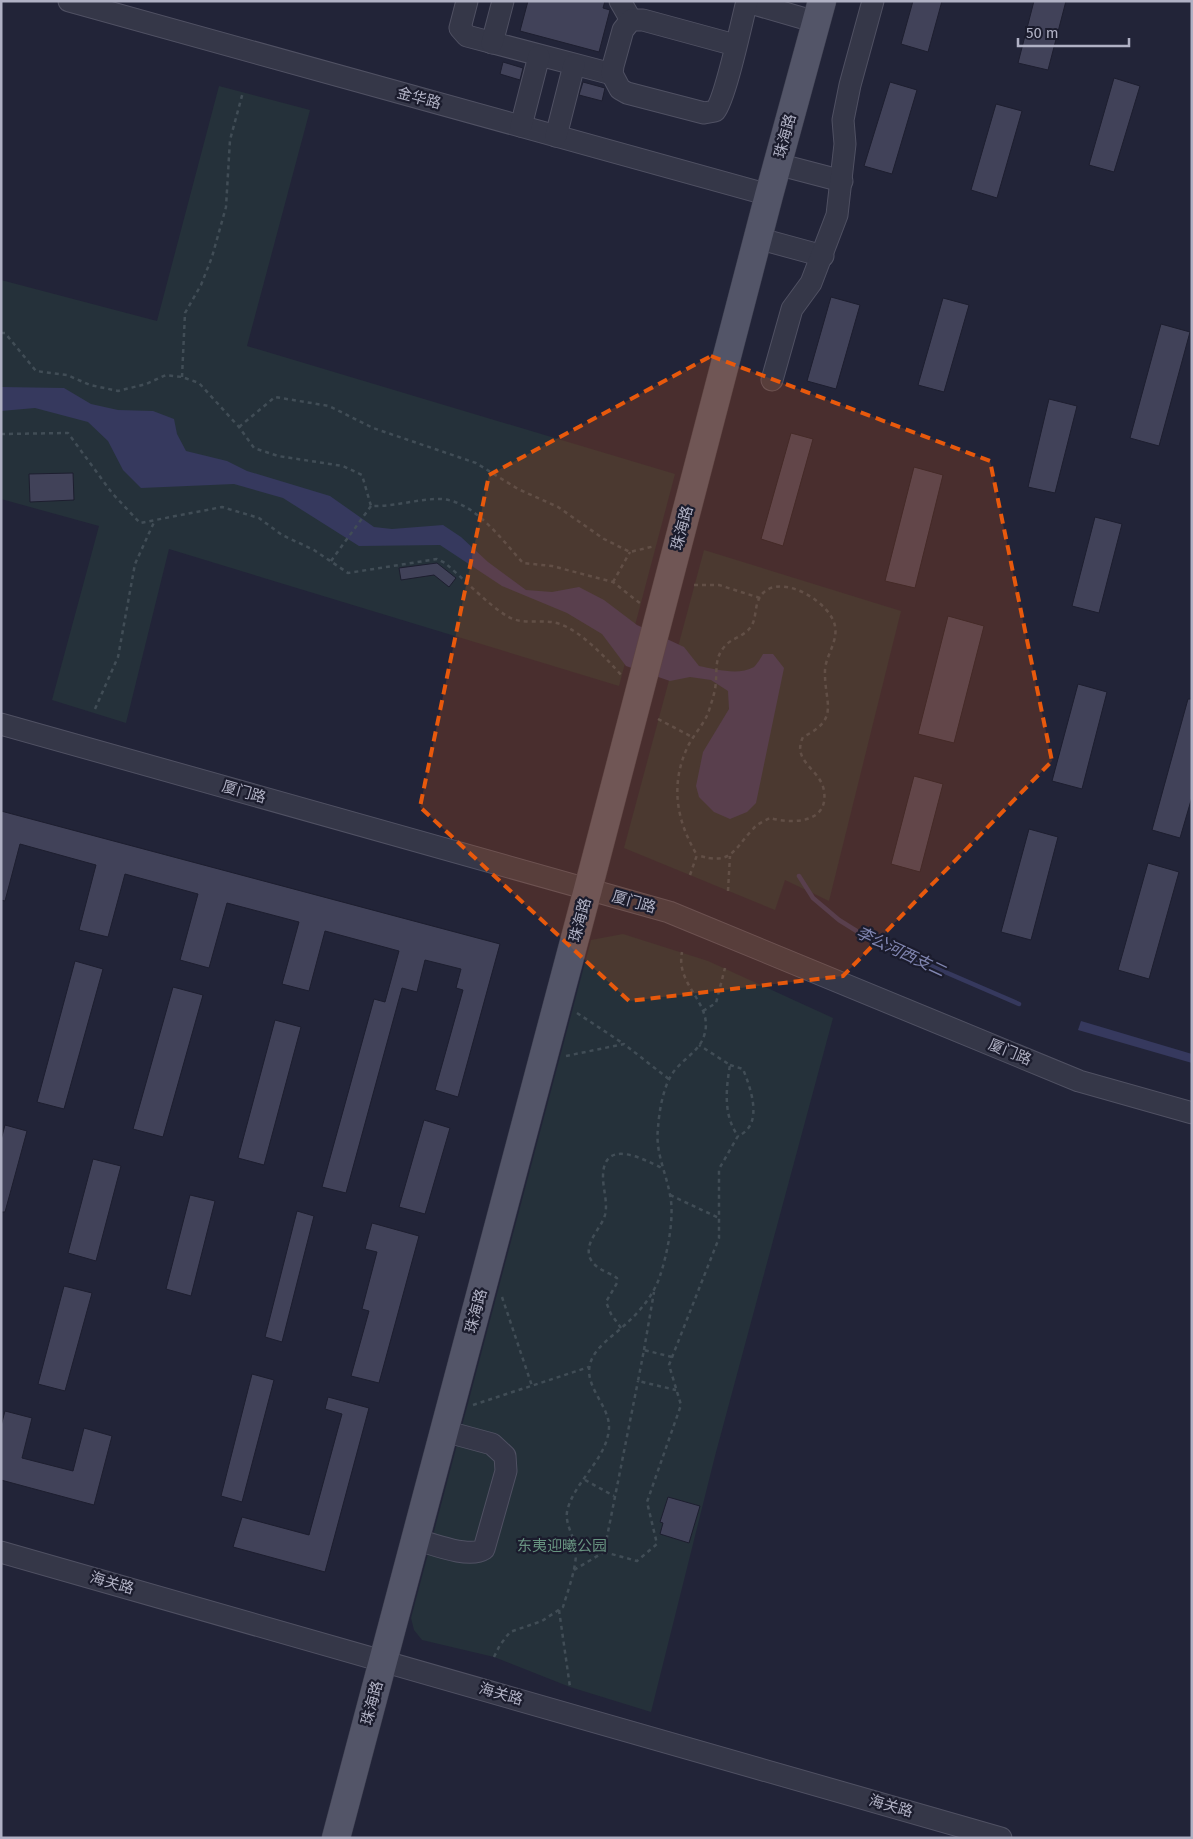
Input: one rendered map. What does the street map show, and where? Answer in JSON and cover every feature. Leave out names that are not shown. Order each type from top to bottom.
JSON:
[{"type":"main road","name":"珠海路","points":[[336,1838],[588,889],[633,677],[649,613],[757,238],[819,11]]},
{"type":"street","name":"金华路","points":[[69,1],[769,195]]},
{"type":"street","points":[[467,1],[461,32],[466,36],[612,74]]},
{"type":"street","points":[[492,43],[503,1]]},
{"type":"street","points":[[620,1],[631,20]]},
{"type":"street","points":[[772,380],[792,308],[811,283],[823,256],[837,215],[845,144],[843,120],[850,86],[873,1]]},
{"type":"street","points":[[631,20],[623,30],[612,74],[620,88],[627,93],[710,113],[719,107],[747,2],[819,11]]},
{"type":"street","points":[[631,20],[643,20],[736,45]]},
{"type":"street","points":[[521,126],[539,56]]},
{"type":"street","points":[[556,136],[574,64]]},
{"type":"street","points":[[777,164],[842,181]]},
{"type":"street","points":[[757,238],[823,256]]},
{"type":"street","name":"厦门路","points":[[1,724],[668,912],[1079,1081],[1192,1113]]},
{"type":"street","points":[[415,1539],[468,1554],[478,1553],[484,1549],[506,1471],[505,1456],[492,1444],[444,1431]]},
{"type":"street","name":"海关路","points":[[1,1552],[1001,1838]]},
{"type":"path","points":[[182,377],[185,312],[201,285],[212,257],[226,207],[230,140],[243,92]]},
{"type":"path","points":[[1,333],[5,333],[36,372],[67,375],[90,385],[118,392],[146,384],[166,375],[182,377],[199,384],[239,427],[254,448],[278,456],[343,466],[362,475],[370,506],[330,561]]},
{"type":"path","points":[[239,427],[275,397],[329,406],[373,428],[476,463],[518,489],[558,507],[604,539],[630,552],[656,545]]},
{"type":"path","points":[[1,434],[68,433],[112,494],[140,523],[222,507],[259,518],[282,535],[314,550],[348,572],[436,559],[462,577],[508,617],[522,621],[541,620],[560,624],[633,677]]},
{"type":"path","points":[[370,506],[388,507],[441,499],[463,506],[481,516],[522,563],[552,566],[613,582],[649,613]]},
{"type":"path","points":[[95,709],[118,657],[135,564],[155,520]]},
{"type":"path","points":[[613,582],[630,552]]},
{"type":"path","points":[[694,584],[719,585],[760,598]]},
{"type":"path","points":[[690,875],[697,855],[687,837],[677,808],[678,780],[688,746],[707,719],[716,688],[715,662],[726,645],[746,633],[753,623],[756,606],[760,598],[770,589],[782,587],[795,588],[809,594],[832,618],[835,627],[834,641],[825,664],[825,686],[829,707],[826,720],[814,732],[803,737],[800,746],[802,761],[818,778],[824,791],[818,812],[802,822],[770,818],[754,828],[741,846],[730,856],[714,858],[697,855]]},
{"type":"path","points":[[658,719],[694,738]]},
{"type":"path","points":[[728,891],[730,856]]},
{"type":"path","points":[[604,1552],[654,1290],[660,1276],[670,1230],[670,1195],[658,1155],[658,1129],[672,1074],[699,1045],[704,1036],[703,1011],[682,974],[680,966],[682,952]]},
{"type":"path","points":[[703,1011],[716,1003],[724,968]]},
{"type":"path","points":[[573,1010],[624,1044],[670,1080]]},
{"type":"path","points":[[560,1058],[624,1044]]},
{"type":"path","points":[[574,1570],[604,1552],[637,1561],[657,1544],[647,1502],[681,1405],[669,1365],[719,1238],[719,1169],[738,1136],[746,1132],[754,1117],[749,1084],[743,1069],[730,1065],[699,1045]]},
{"type":"path","points":[[730,1065],[725,1093],[732,1127],[738,1136]]},
{"type":"path","points":[[622,1328],[606,1302],[617,1283],[617,1278],[596,1266],[590,1256],[591,1242],[605,1215],[603,1175],[606,1161],[616,1154],[628,1153],[662,1168]]},
{"type":"path","points":[[670,1195],[719,1218]]},
{"type":"path","points":[[498,1288],[532,1386]]},
{"type":"path","points":[[494,1657],[510,1632],[542,1622],[563,1607],[574,1570],[576,1551],[567,1514],[584,1479],[604,1445],[609,1426],[590,1378],[593,1356],[603,1344],[622,1328],[654,1290]]},
{"type":"path","points":[[644,1350],[672,1357]]},
{"type":"path","points":[[467,1407],[590,1367]]},
{"type":"path","points":[[638,1381],[676,1390]]},
{"type":"path","points":[[584,1479],[614,1496]]},
{"type":"path","points":[[559,1610],[570,1687]]},
{"type":"highlighted area","points":[[711,356],[990,461],[1052,761],[843,976],[629,1001],[420,807],[489,475]]},
{"type":"green space","points":[[219,86],[310,110],[247,346],[675,474],[619,686],[169,549],[126,723],[52,700],[99,526],[1,499],[1,280],[157,321]]},
{"type":"green space","points":[[704,550],[901,611],[829,901],[785,880],[775,910],[624,848]]},
{"type":"green space","name":"东夷迎曦公园","points":[[623,934],[708,961],[833,1018],[715,1456],[651,1712],[570,1687],[494,1657],[422,1640],[414,1630],[411,1618],[591,940]]},
{"type":"water","points":[[1,387],[64,388],[91,404],[118,410],[153,411],[174,419],[177,434],[186,451],[227,461],[247,471],[330,496],[374,527],[392,529],[443,525],[461,537],[488,562],[526,590],[552,592],[579,587],[604,600],[637,625],[684,647],[699,666],[726,671],[748,670],[754,667],[763,654],[773,654],[784,668],[756,803],[747,812],[730,819],[714,812],[699,797],[696,786],[703,752],[729,709],[728,691],[711,680],[690,677],[670,681],[626,666],[602,634],[567,613],[502,586],[440,545],[359,546],[283,498],[234,484],[141,488],[123,470],[108,441],[88,422],[35,408],[1,411]]},
{"type":"water","points":[[1081,1021],[1192,1054],[1192,1063],[1078,1030]]},
{"type":"building","points":[[528,1],[605,1],[603,8],[610,10],[599,52],[520,31]]},
{"type":"building","points":[[913,1],[942,1],[928,52],[901,44]]},
{"type":"building","points":[[1034,1],[1066,1],[1048,70],[1018,63]]},
{"type":"building","points":[[503,62],[523,68],[520,80],[500,74]]},
{"type":"building","points":[[1114,78],[1140,86],[1114,172],[1089,165]]},
{"type":"building","points":[[583,82],[605,88],[602,101],[579,95]]},
{"type":"building","points":[[890,82],[917,90],[892,174],[864,166]]},
{"type":"building","points":[[996,104],[1022,111],[997,198],[971,190]]},
{"type":"building","points":[[831,297],[860,305],[836,389],[807,381]]},
{"type":"building","points":[[943,298],[969,305],[944,392],[918,385]]},
{"type":"building","points":[[1161,324],[1190,332],[1159,446],[1130,438]]},
{"type":"building","points":[[1049,399],[1077,406],[1055,493],[1028,487]]},
{"type":"building","points":[[791,433],[813,439],[783,546],[761,539]]},
{"type":"building","points":[[914,467],[943,475],[915,588],[885,581]]},
{"type":"building","points":[[73,473],[74,500],[30,502],[29,474]]},
{"type":"building","points":[[1095,517],[1122,524],[1099,613],[1072,606]]},
{"type":"building","points":[[437,563],[456,578],[449,587],[434,575],[401,580],[399,568]]},
{"type":"building","points":[[948,616],[984,626],[954,743],[918,734]]},
{"type":"building","points":[[1078,684],[1107,692],[1082,789],[1052,781]]},
{"type":"building","points":[[1188,699],[1192,699],[1192,797],[1180,838],[1152,830]]},
{"type":"building","points":[[914,776],[943,784],[920,872],[891,864]]},
{"type":"building","points":[[1,811],[500,944],[458,1097],[435,1090],[463,990],[456,988],[461,969],[425,960],[417,992],[402,988],[346,1193],[322,1187],[374,999],[385,1002],[399,951],[325,931],[309,991],[282,984],[299,922],[227,903],[209,968],[180,960],[198,894],[125,874],[108,937],[79,930],[96,865],[20,844],[5,901],[1,900]]},
{"type":"building","points":[[1029,829],[1058,837],[1031,940],[1001,932]]},
{"type":"building","points":[[1148,863],[1179,872],[1149,979],[1118,970]]},
{"type":"building","points":[[75,961],[103,969],[64,1109],[37,1102]]},
{"type":"building","points":[[173,987],[203,995],[163,1137],[133,1129]]},
{"type":"building","points":[[275,1020],[301,1027],[264,1165],[238,1158]]},
{"type":"building","points":[[424,1120],[450,1128],[425,1214],[399,1207]]},
{"type":"building","points":[[5,1125],[27,1131],[5,1212],[1,1212],[1,1140]]},
{"type":"building","points":[[93,1159],[121,1166],[96,1261],[68,1253]]},
{"type":"building","points":[[190,1195],[215,1201],[191,1296],[166,1289]]},
{"type":"building","points":[[297,1211],[314,1216],[282,1342],[265,1337]]},
{"type":"building","points":[[372,1223],[419,1236],[379,1383],[351,1376],[369,1311],[362,1309],[377,1252],[365,1249]]},
{"type":"building","points":[[64,1286],[92,1293],[65,1391],[38,1384]]},
{"type":"building","points":[[252,1374],[274,1380],[242,1502],[221,1496]]},
{"type":"building","points":[[328,1397],[369,1408],[325,1572],[233,1547],[242,1517],[309,1535],[342,1414],[325,1409]]},
{"type":"building","points":[[5,1411],[32,1418],[22,1458],[73,1471],[84,1428],[112,1436],[94,1505],[1,1480],[1,1426]]},
{"type":"building","points":[[668,1497],[700,1506],[689,1543],[660,1534],[663,1523],[660,1522]]},
{"type":"waterway","name":"李公河西支二","points":[[799,876],[813,898],[839,920],[871,940],[1019,1004]]}]
